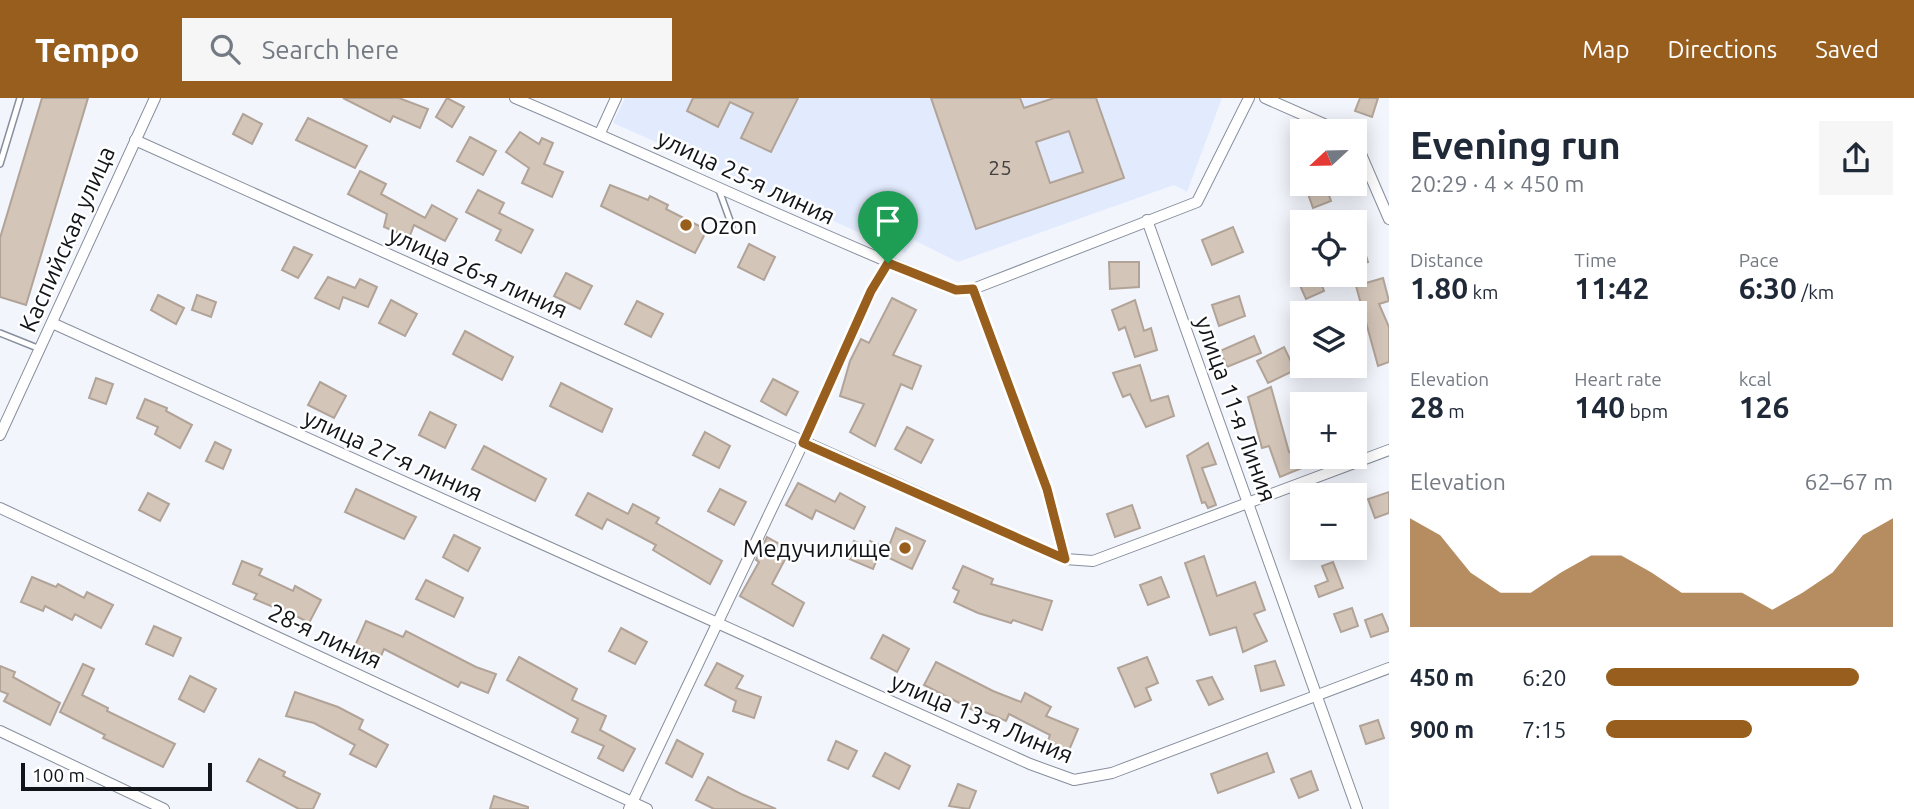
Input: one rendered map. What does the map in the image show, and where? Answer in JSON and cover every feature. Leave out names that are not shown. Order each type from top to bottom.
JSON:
[{"type":"street","name":"Каспийская улица","points":[[0,435],[155,98]]},
{"type":"street","name":"улица 25-я линия","points":[[514,98],[600,133],[888,263],[956,290],[973,289]]},
{"type":"street","points":[[600,133],[616,98]]},
{"type":"street","points":[[973,289],[1197,202],[1249,98]]},
{"type":"street","points":[[1265,98],[1313,119]]},
{"type":"street","name":"улица 26-я линия","points":[[135,140],[1065,559]]},
{"type":"street","points":[[1367,168],[1389,219]]},
{"type":"street","name":"улица 11-я Линия","points":[[1147,220],[1357,809]]},
{"type":"street","points":[[631,806],[803,443],[871,291],[888,263]]},
{"type":"street","name":"улица 27-я линия","points":[[52,323],[716,625]]},
{"type":"street","points":[[1065,559],[1093,561],[1389,450]]},
{"type":"street","name":"28-я линия","points":[[0,508],[631,806],[647,809]]},
{"type":"street","name":"улица 13-я Линия","points":[[716,625],[996,750],[1074,780],[1112,774],[1389,668]]},
{"type":"street","points":[[0,731],[164,809]]},
{"type":"lane","points":[[0,164],[20,98]]},
{"type":"lane","points":[[718,188],[732,226]]},
{"type":"lane","points":[[973,289],[1047,489],[1065,559]]},
{"type":"lane","points":[[0,333],[40,349]]},
{"type":"shaded area","points":[[625,98],[1222,98],[1187,192],[1174,185],[958,262],[914,240],[905,253],[613,123]]},
{"type":"building","points":[[42,98],[88,98],[26,305],[0,297],[0,238]]},
{"type":"building","points":[[343,98],[399,98],[428,109],[420,128],[393,116],[390,122]]},
{"type":"building","points":[[447,98],[464,107],[452,127],[436,117]]},
{"type":"building","points":[[693,98],[798,98],[771,152],[741,138],[753,113],[730,102],[718,127],[687,111]]},
{"type":"building","points":[[931,98],[1020,98],[1024,108],[1054,98],[1096,98],[1124,178],[976,229]],"holes":[[[1069,131],[1083,172],[1050,183],[1036,142]]]},
{"type":"building","points":[[1360,98],[1378,98],[1372,117],[1355,111]]},
{"type":"building","points":[[243,114],[262,124],[252,144],[233,134]]},
{"type":"building","points":[[308,118],[367,146],[355,168],[296,140]]},
{"type":"building","points":[[520,132],[539,144],[542,138],[553,143],[544,164],[563,172],[552,197],[522,183],[529,168],[506,152]]},
{"type":"building","points":[[470,137],[496,151],[483,175],[457,161]]},
{"type":"building","points":[[360,171],[386,184],[381,194],[425,218],[432,205],[457,219],[445,241],[414,225],[409,238],[384,227],[387,214],[348,194]]},
{"type":"building","points":[[610,185],[648,200],[650,196],[668,205],[666,209],[707,230],[695,253],[601,206]]},
{"type":"building","points":[[478,190],[504,203],[499,213],[533,230],[521,253],[496,240],[501,230],[466,212]]},
{"type":"building","points":[[1309,196],[1329,196],[1331,201],[1313,208]]},
{"type":"building","points":[[1233,227],[1243,252],[1212,265],[1202,240]]},
{"type":"building","points":[[749,244],[775,257],[764,280],[738,267]]},
{"type":"building","points":[[294,247],[312,255],[298,278],[282,270]]},
{"type":"building","points":[[1109,262],[1139,262],[1139,287],[1110,289]]},
{"type":"building","points":[[566,273],[592,286],[580,309],[554,296]]},
{"type":"building","points":[[328,277],[355,288],[360,279],[377,287],[368,307],[343,297],[339,309],[315,298]]},
{"type":"building","points":[[1383,278],[1389,301],[1379,304],[1389,327],[1389,362],[1378,366],[1367,326],[1367,301],[1360,301],[1356,287],[1367,287],[1367,283]]},
{"type":"building","points":[[1301,287],[1322,287],[1324,291],[1306,299]]},
{"type":"building","points":[[158,295],[184,308],[176,324],[151,310]]},
{"type":"building","points":[[197,295],[216,302],[211,317],[192,310]]},
{"type":"building","points":[[1239,296],[1245,316],[1219,326],[1212,305]]},
{"type":"building","points":[[892,298],[916,310],[893,355],[921,366],[912,389],[901,384],[875,446],[850,432],[864,404],[840,396],[850,361],[861,339],[869,343]]},
{"type":"building","points":[[391,300],[417,314],[405,336],[379,323]]},
{"type":"building","points":[[1135,300],[1144,331],[1151,328],[1157,350],[1135,357],[1125,327],[1119,330],[1112,310]]},
{"type":"building","points":[[637,301],[663,314],[651,337],[625,324]]},
{"type":"building","points":[[465,331],[513,357],[502,380],[453,354]]},
{"type":"building","points":[[1254,336],[1261,353],[1227,367],[1220,351]]},
{"type":"building","points":[[1284,347],[1290,360],[1290,372],[1268,383],[1257,361]]},
{"type":"building","points":[[1140,365],[1151,401],[1168,396],[1174,416],[1146,427],[1130,394],[1123,397],[1113,373]]},
{"type":"building","points":[[96,378],[113,384],[106,404],[89,398]]},
{"type":"building","points":[[773,379],[798,392],[786,415],[761,401]]},
{"type":"building","points":[[320,382],[346,396],[334,418],[308,405]]},
{"type":"building","points":[[561,383],[612,409],[602,432],[550,406]]},
{"type":"building","points":[[1271,387],[1290,452],[1290,469],[1300,469],[1280,477],[1269,446],[1262,448],[1248,397]]},
{"type":"building","points":[[145,399],[167,408],[166,411],[192,425],[180,448],[155,434],[158,427],[137,418]]},
{"type":"building","points":[[430,412],[456,425],[445,448],[419,435]]},
{"type":"building","points":[[907,427],[933,440],[921,463],[895,449]]},
{"type":"building","points":[[705,432],[730,446],[719,468],[693,455]]},
{"type":"building","points":[[215,442],[231,450],[223,469],[206,461]]},
{"type":"building","points":[[1208,443],[1216,464],[1202,468],[1216,505],[1208,508],[1205,502],[1202,503],[1187,456]]},
{"type":"building","points":[[484,446],[546,479],[535,501],[472,469]]},
{"type":"building","points":[[798,483],[835,502],[840,493],[865,507],[854,529],[816,510],[812,519],[786,505]]},
{"type":"building","points":[[356,489],[416,517],[404,539],[345,512]]},
{"type":"building","points":[[720,489],[746,502],[734,525],[708,511]]},
{"type":"building","points":[[1389,492],[1389,513],[1375,518],[1368,499]]},
{"type":"building","points":[[148,493],[169,504],[160,521],[139,510]]},
{"type":"building","points":[[588,493],[628,514],[633,504],[659,518],[656,523],[722,561],[710,584],[653,550],[656,545],[607,519],[602,529],[576,515]]},
{"type":"building","points":[[1132,505],[1140,528],[1115,537],[1107,514]]},
{"type":"building","name":"Медучилище","points":[[896,528],[925,541],[912,569],[885,556]]},
{"type":"building","points":[[454,535],[480,548],[468,571],[443,557]]},
{"type":"building","points":[[767,537],[790,550],[772,584],[804,603],[793,626],[740,596],[759,562],[756,560]]},
{"type":"building","points":[[854,541],[867,547],[870,541],[882,546],[873,569],[847,558]]},
{"type":"building","points":[[1204,556],[1217,596],[1255,582],[1265,610],[1254,614],[1267,641],[1243,652],[1236,627],[1210,635],[1185,563]]},
{"type":"building","points":[[242,561],[262,569],[259,575],[293,591],[295,586],[321,600],[309,623],[274,604],[273,607],[254,599],[257,594],[233,584]]},
{"type":"building","points":[[1333,562],[1343,588],[1319,597],[1315,586],[1328,581],[1322,566]]},
{"type":"building","points":[[963,566],[993,579],[991,584],[1052,601],[1042,630],[1013,620],[1011,623],[978,613],[954,602],[959,591],[953,588]]},
{"type":"building","points":[[32,577],[56,587],[58,584],[84,598],[87,592],[113,605],[101,628],[75,614],[72,620],[45,606],[43,611],[21,602]]},
{"type":"building","points":[[1161,577],[1169,597],[1148,605],[1140,585]]},
{"type":"building","points":[[426,580],[463,598],[454,617],[416,599]]},
{"type":"building","points":[[1352,608],[1358,626],[1341,632],[1334,614]]},
{"type":"building","points":[[1382,614],[1389,631],[1371,637],[1365,620]]},
{"type":"building","points":[[366,621],[403,637],[406,631],[476,667],[496,674],[488,693],[461,682],[458,687],[384,649],[381,656],[355,646]]},
{"type":"building","points":[[154,626],[181,638],[173,656],[146,644]]},
{"type":"building","points":[[621,628],[647,642],[635,664],[609,651]]},
{"type":"building","points":[[883,635],[909,649],[897,672],[871,658]]},
{"type":"building","points":[[519,657],[577,689],[572,700],[606,716],[600,730],[635,749],[623,771],[598,758],[604,746],[572,732],[578,719],[507,680]]},
{"type":"building","points":[[1147,657],[1158,683],[1146,688],[1151,700],[1135,707],[1118,668]]},
{"type":"building","points":[[1275,661],[1284,685],[1261,691],[1255,666]]},
{"type":"building","points":[[936,662],[1021,702],[1025,693],[1051,707],[1046,716],[1078,729],[1067,755],[1046,746],[1050,735],[1009,714],[1006,721],[978,709],[977,712],[924,685]]},
{"type":"building","points":[[717,663],[743,676],[736,688],[761,697],[754,718],[733,711],[736,701],[705,685]]},
{"type":"building","points":[[83,664],[94,669],[82,695],[108,708],[107,711],[175,744],[163,767],[103,738],[105,735],[60,712]]},
{"type":"building","points":[[0,666],[15,672],[13,677],[60,703],[50,725],[4,701],[8,694],[0,691]]},
{"type":"building","points":[[190,676],[216,689],[204,712],[179,699]]},
{"type":"building","points":[[1212,677],[1223,699],[1209,705],[1197,681]]},
{"type":"building","points":[[295,692],[338,707],[363,720],[359,729],[388,745],[376,767],[350,754],[355,745],[314,723],[286,716]]},
{"type":"building","points":[[1378,720],[1384,738],[1366,744],[1360,726]]},
{"type":"building","points":[[677,740],[703,754],[692,777],[666,763]]},
{"type":"building","points":[[836,741],[857,751],[848,769],[828,760]]},
{"type":"building","points":[[885,753],[910,766],[899,789],[873,776]]},
{"type":"building","points":[[1267,753],[1274,772],[1218,793],[1211,774]]},
{"type":"building","points":[[259,759],[285,772],[283,776],[320,794],[313,809],[299,809],[247,781]]},
{"type":"building","points":[[1311,771],[1318,790],[1299,798],[1291,779]]},
{"type":"building","points":[[708,777],[776,809],[714,809],[696,800]]},
{"type":"building","points":[[958,784],[976,791],[969,809],[949,806]]},
{"type":"building","points":[[494,796],[528,807],[528,809],[490,809]]},
{"type":"place","name":"Ozon","points":[[686,225]]},
{"type":"place","name":"Медучилище","points":[[905,548]]},
{"type":"route","points":[[888,263],[956,290],[973,289],[1047,489],[1065,559],[803,443],[843,350],[871,291],[888,263]]}]
